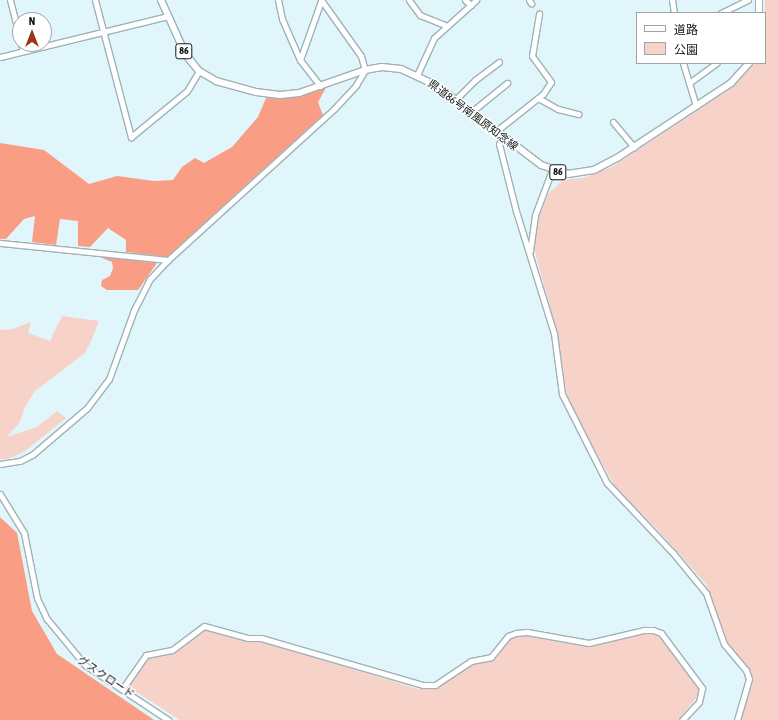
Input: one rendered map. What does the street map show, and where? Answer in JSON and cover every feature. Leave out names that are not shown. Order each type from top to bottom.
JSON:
[{"type":"main road","name":"県道86号南風原知念線","points":[[161,0],[186,55],[199,71],[216,81],[270,95],[299,93],[365,70],[393,68],[417,75],[455,100],[503,138],[552,170],[568,174],[594,170],[634,147],[731,83],[748,64]]},
{"type":"main road","points":[[759,0],[759,12]]},
{"type":"street","points":[[10,0],[13,12]]},
{"type":"street","points":[[95,0],[131,137],[187,91],[199,71]]},
{"type":"street","points":[[278,0],[282,19],[300,60],[320,86]]},
{"type":"street","points":[[300,60],[321,0]]},
{"type":"street","points":[[0,464],[20,461],[32,455],[66,427],[101,393],[109,379],[144,287],[168,260],[334,109],[365,70],[359,51],[321,0]]},
{"type":"street","points":[[409,0],[420,15],[445,25]]},
{"type":"street","points":[[465,0],[471,5]]},
{"type":"street","points":[[417,75],[434,38],[445,25],[476,0]]},
{"type":"street","points":[[672,0],[674,12]]},
{"type":"street","points":[[723,12],[748,0]]},
{"type":"street","points":[[495,132],[538,98],[551,82],[532,56],[539,14]]},
{"type":"street","points":[[52,44],[168,16]]},
{"type":"street","points":[[0,57],[19,52]]},
{"type":"street","points":[[455,100],[475,80],[499,62]]},
{"type":"street","points":[[684,64],[696,106]]},
{"type":"street","points":[[689,83],[716,64]]},
{"type":"street","points":[[470,113],[507,83]]},
{"type":"street","points":[[538,98],[558,109],[578,114]]},
{"type":"street","points":[[613,122],[634,147]]},
{"type":"street","points":[[503,138],[499,144],[516,211],[530,252],[554,334],[562,394],[572,418],[607,483],[673,553],[706,593],[724,644],[746,670],[750,679],[737,720]]},
{"type":"street","points":[[530,252],[535,215],[552,170]]},
{"type":"street","points":[[0,243],[168,260]]},
{"type":"street","name":"グスクロード","points":[[0,494],[24,533],[37,598],[47,619],[78,659],[123,688],[168,720]]},
{"type":"street","points":[[123,688],[146,655],[172,650],[204,626],[248,638],[261,638],[423,685],[435,685],[471,661],[495,655],[508,636],[516,633],[526,632],[589,643],[644,630],[653,630],[661,633],[702,688],[699,702],[682,720]]},
{"type":"green space","points":[[765,0],[778,0],[778,720],[740,720],[753,681],[750,673],[725,639],[706,584],[657,529],[617,490],[568,403],[556,329],[533,245],[539,215],[549,193],[563,180],[583,178],[612,167],[733,87],[754,64],[766,64]]},
{"type":"green space","points":[[62,316],[99,321],[85,353],[35,391],[25,407],[20,422],[7,437],[37,427],[57,411],[66,418],[25,451],[8,459],[0,459],[0,330],[13,329],[31,322],[28,333],[50,341]]},
{"type":"green space","points":[[203,628],[245,641],[257,640],[418,689],[438,687],[470,664],[496,659],[505,644],[515,636],[530,635],[593,647],[631,634],[653,632],[662,639],[698,685],[699,695],[678,720],[180,720],[127,686],[147,657],[165,656],[185,645]]},
{"type":"shaded area","points":[[327,86],[318,102],[323,115],[167,257],[126,252],[126,240],[108,228],[90,247],[78,246],[78,221],[60,219],[56,245],[32,242],[35,216],[24,219],[6,239],[0,239],[0,143],[44,150],[89,184],[117,176],[154,181],[173,180],[182,167],[195,158],[204,163],[232,147],[258,117],[266,98],[297,97]]},
{"type":"shaded area","points":[[100,257],[157,263],[138,290],[107,290],[101,286],[102,280],[110,276],[113,268],[112,262]]},
{"type":"shaded area","points":[[0,517],[17,533],[32,611],[57,654],[154,720],[0,720]]}]
